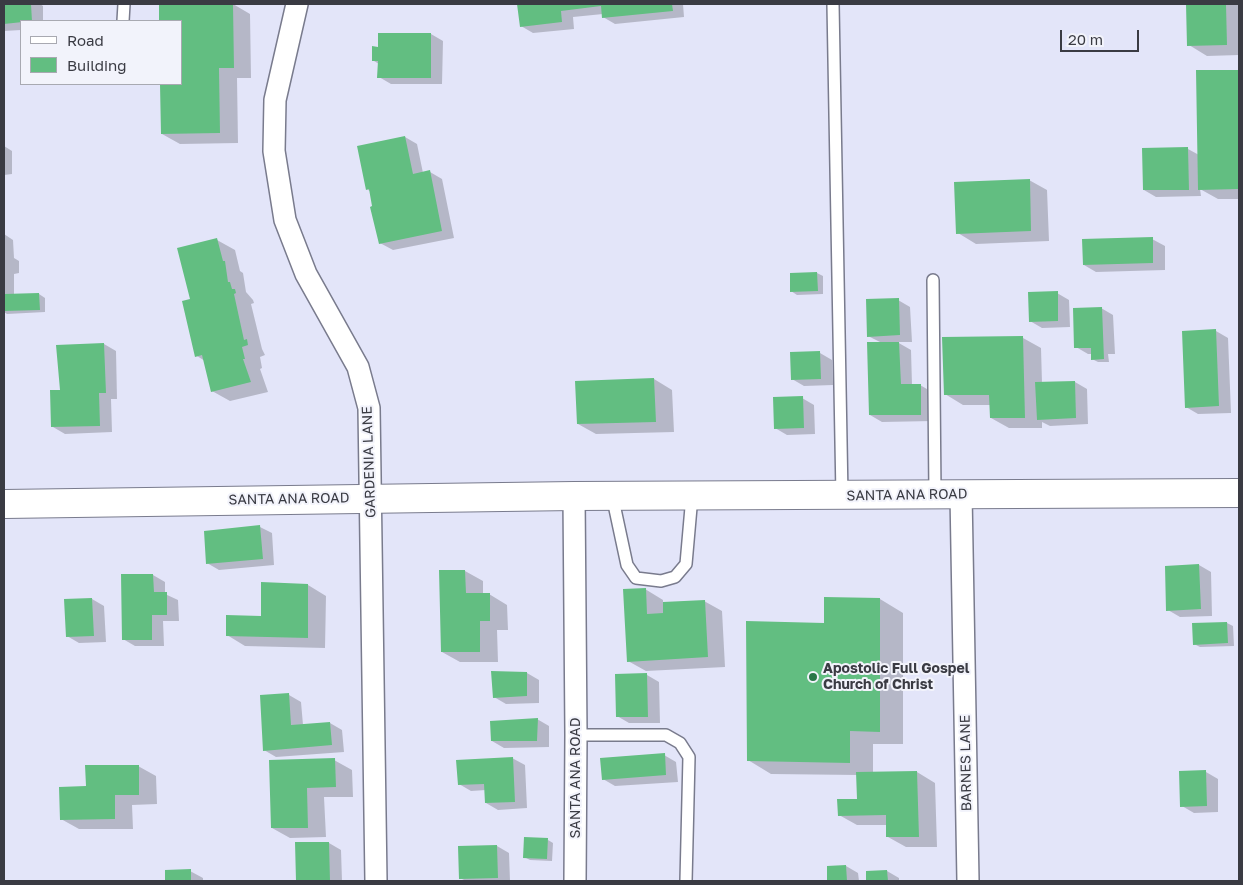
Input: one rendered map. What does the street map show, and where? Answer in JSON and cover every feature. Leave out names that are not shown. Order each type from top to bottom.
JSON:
[{"type":"street","name":"GARDENIA LANE","points":[[297,4],[275,100],[274,151],[285,220],[306,274],[358,367],[369,408],[376,881]]},
{"type":"street","name":"SANTA ANA ROAD","points":[[4,504],[612,495],[842,496],[1239,493]]},
{"type":"street","name":"BARNES LANE","points":[[948,494],[968,881]]},
{"type":"street","name":"SANTA ANA ROAD","points":[[574,496],[575,881]]},
{"type":"lane","points":[[123,20],[124,4]]},
{"type":"lane","points":[[834,4],[842,496]]},
{"type":"lane","points":[[933,280],[948,494]]},
{"type":"lane","points":[[612,495],[627,565],[636,578],[661,581],[675,577],[686,564],[692,496]]},
{"type":"lane","points":[[576,735],[666,735],[680,743],[689,757],[686,881]]},
{"type":"building","points":[[4,4],[31,4],[32,20],[20,20],[20,22],[4,24]]},
{"type":"building","points":[[159,4],[233,4],[234,68],[219,68],[220,133],[161,134],[160,85],[182,85],[182,20],[159,20]]},
{"type":"building","points":[[517,4],[672,4],[673,11],[602,18],[601,6],[561,11],[562,22],[520,27]]},
{"type":"building","points":[[1186,4],[1226,4],[1227,45],[1187,46]]},
{"type":"building","points":[[378,33],[431,33],[431,78],[377,78],[378,61],[372,61],[372,46],[378,47]]},
{"type":"building","points":[[1196,70],[1239,70],[1239,189],[1198,190]]},
{"type":"building","points":[[405,136],[413,174],[430,170],[442,231],[379,244],[370,207],[372,206],[369,189],[366,190],[357,146]]},
{"type":"building","points":[[1188,147],[1189,190],[1143,190],[1142,148]]},
{"type":"building","points":[[1030,179],[1031,231],[956,234],[954,182]]},
{"type":"building","points":[[1153,237],[1153,263],[1083,265],[1082,239]]},
{"type":"building","points":[[217,238],[223,261],[225,261],[228,282],[230,282],[232,289],[235,289],[236,293],[234,294],[244,340],[247,339],[248,345],[242,347],[245,359],[243,359],[251,382],[211,392],[202,355],[195,357],[182,301],[190,299],[177,248]]},
{"type":"building","points":[[817,272],[818,291],[790,292],[790,273]]},
{"type":"building","points":[[1058,291],[1058,321],[1029,322],[1028,292]]},
{"type":"building","points":[[39,293],[40,310],[4,311],[4,294]]},
{"type":"building","points":[[899,298],[900,335],[867,337],[866,299]]},
{"type":"building","points":[[1102,307],[1104,359],[1091,360],[1091,348],[1074,348],[1073,308]]},
{"type":"building","points":[[1216,329],[1219,406],[1185,408],[1182,331]]},
{"type":"building","points":[[1023,336],[1025,418],[990,418],[989,395],[944,395],[942,337]]},
{"type":"building","points":[[867,342],[899,342],[901,384],[921,384],[921,415],[869,415]]},
{"type":"building","points":[[104,343],[106,393],[99,393],[100,426],[51,427],[50,390],[60,390],[56,345]]},
{"type":"building","points":[[820,351],[821,379],[791,380],[790,352]]},
{"type":"building","points":[[654,378],[656,422],[577,424],[575,381]]},
{"type":"building","points":[[1075,381],[1076,418],[1037,420],[1035,382]]},
{"type":"building","points":[[803,396],[804,428],[774,429],[773,397]]},
{"type":"building","points":[[260,525],[263,559],[206,564],[204,531]]},
{"type":"building","points":[[1199,564],[1201,609],[1166,611],[1165,566]]},
{"type":"building","points":[[439,570],[465,570],[466,593],[490,593],[490,621],[480,621],[480,652],[441,652]]},
{"type":"building","points":[[121,574],[153,574],[154,592],[167,592],[167,615],[152,615],[152,640],[122,640]]},
{"type":"building","points":[[261,582],[308,584],[308,638],[226,636],[226,615],[261,616]]},
{"type":"building","points":[[646,588],[647,614],[663,613],[663,602],[705,600],[708,657],[627,662],[623,589]]},
{"type":"building","name":"Apostolic Full Gospel Church of Christ","points":[[824,597],[880,598],[880,732],[850,731],[850,763],[747,761],[746,621],[824,623]]},
{"type":"building","points":[[92,598],[94,636],[66,637],[64,599]]},
{"type":"building","points":[[1227,622],[1228,643],[1193,645],[1192,623]]},
{"type":"building","points":[[491,671],[527,672],[527,696],[493,698]]},
{"type":"building","points":[[647,673],[648,717],[616,717],[615,674]]},
{"type":"building","points":[[289,693],[291,725],[330,722],[332,745],[263,751],[260,695]]},
{"type":"building","points":[[538,718],[537,741],[491,741],[490,721]]},
{"type":"building","points":[[665,753],[666,775],[602,780],[600,758]]},
{"type":"building","points":[[513,757],[515,802],[485,803],[484,784],[458,785],[456,760]]},
{"type":"building","points":[[335,758],[336,787],[307,788],[308,828],[271,828],[269,760]]},
{"type":"building","points":[[85,765],[139,765],[139,795],[115,795],[115,819],[60,820],[59,787],[86,786]]},
{"type":"building","points":[[1206,770],[1207,806],[1180,807],[1179,771]]},
{"type":"building","points":[[917,771],[919,837],[886,837],[886,815],[838,816],[837,799],[857,799],[856,772]]},
{"type":"building","points":[[524,837],[548,838],[547,859],[523,858]]},
{"type":"building","points":[[295,842],[329,842],[330,881],[296,881]]},
{"type":"building","points":[[497,845],[498,878],[459,879],[458,846]]},
{"type":"building","points":[[846,865],[847,881],[827,881],[827,866]]},
{"type":"building","points":[[191,869],[191,881],[165,881],[165,870]]},
{"type":"building","points":[[887,870],[888,881],[866,881],[866,871]]},
{"type":"place","name":"Apostolic Full Gospel Church of Christ","points":[[813,677]]}]
